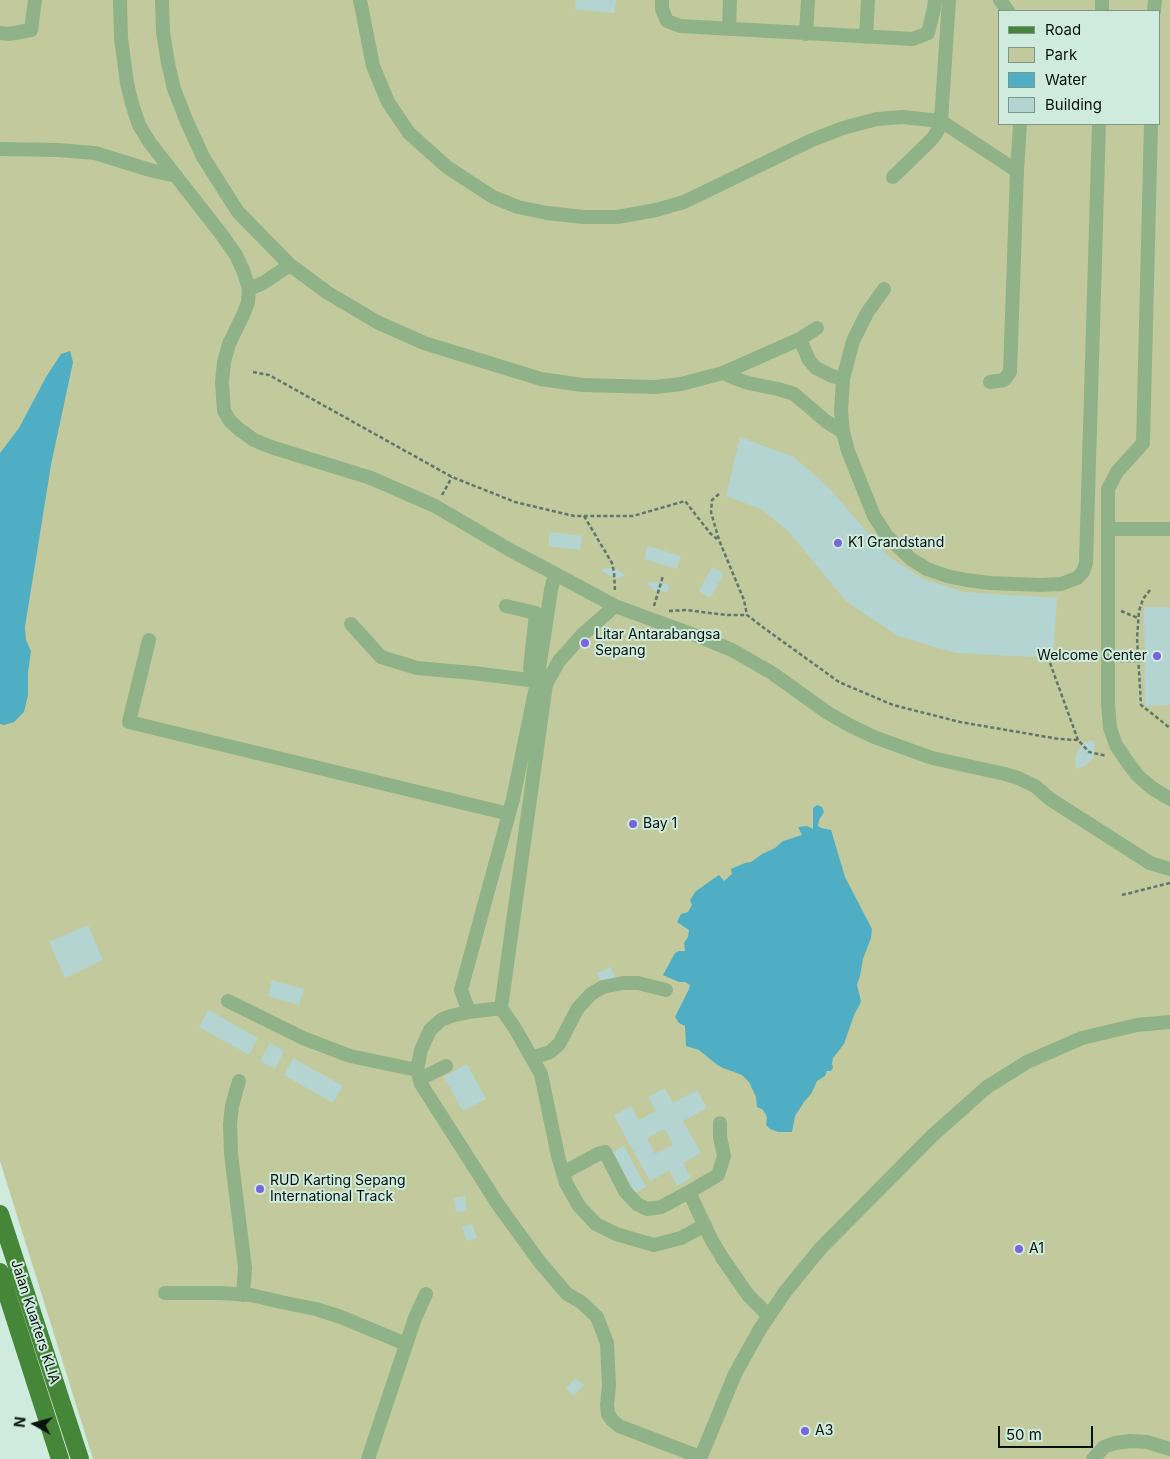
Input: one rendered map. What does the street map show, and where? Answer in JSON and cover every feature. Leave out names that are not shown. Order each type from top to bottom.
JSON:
[{"type":"main road","name":"Jalan Kuarters KLIA","points":[[0,1214],[80,1459]]},
{"type":"main road","name":"Jalan Kuarters KLIA","points":[[0,1272],[60,1459]]},
{"type":"street","points":[[0,33],[9,34],[31,30],[35,0]]},
{"type":"street","points":[[120,0],[121,38],[132,104],[139,125],[150,143],[236,255],[249,289],[248,302],[244,314],[229,344],[224,362],[222,382],[224,411],[230,421],[240,430],[254,440],[271,447],[363,476],[436,506],[476,531],[615,606],[732,650],[772,674],[828,713],[874,737],[932,758],[1005,774],[1035,786],[1050,799],[1150,863],[1170,869]]},
{"type":"street","points":[[162,0],[163,32],[174,89],[186,122],[203,157],[238,212],[290,265],[328,293],[377,322],[424,343],[541,379],[582,385],[656,387],[681,384],[723,373],[800,339],[817,328]]},
{"type":"street","points":[[360,0],[373,66],[388,102],[409,133],[447,167],[493,197],[518,207],[591,217],[617,217],[656,210],[684,202],[812,140],[843,128],[876,119],[903,117],[941,121],[1017,171]]},
{"type":"street","points":[[662,0],[662,9],[667,21],[680,26],[912,39],[928,33],[935,0]]},
{"type":"street","points":[[729,29],[730,0]]},
{"type":"street","points":[[806,34],[808,0]]},
{"type":"street","points":[[866,37],[868,0]]},
{"type":"street","points":[[893,178],[932,139],[941,121],[949,0]]},
{"type":"street","points":[[990,382],[1004,380],[1010,372],[1020,125]]},
{"type":"street","points":[[884,289],[859,326],[853,340],[843,379],[841,411],[843,432],[848,451],[874,516],[888,536],[910,560],[927,569],[947,576],[990,583],[1041,585],[1061,584],[1077,578],[1083,572],[1086,563],[1099,125]]},
{"type":"street","points":[[1152,125],[1143,443],[1117,472],[1108,489],[1108,704],[1110,728],[1116,745],[1137,775],[1152,788],[1170,799]]},
{"type":"street","points":[[0,149],[95,153],[176,176]]},
{"type":"street","points":[[249,289],[263,283],[290,265]]},
{"type":"street","points":[[329,287],[347,304]]},
{"type":"street","points":[[800,339],[809,360],[816,368],[843,379]]},
{"type":"street","points":[[723,373],[748,383],[794,394],[843,432]]},
{"type":"street","points":[[550,375],[582,385]]},
{"type":"street","points":[[1108,529],[1170,529]]},
{"type":"street","points":[[555,574],[537,682],[501,1008],[541,1074],[558,1156],[566,1183],[579,1206],[596,1224],[616,1234],[654,1245],[681,1238],[705,1225]]},
{"type":"street","points":[[469,1012],[461,990],[509,814],[537,682],[536,612],[506,606]]},
{"type":"street","points":[[537,682],[583,634],[615,606]]},
{"type":"street","points":[[351,624],[381,657],[417,668],[473,672],[537,682]]},
{"type":"street","points":[[150,640],[129,722],[509,814]]},
{"type":"street","points":[[532,1058],[550,1052],[559,1044],[578,1008],[591,994],[603,986],[638,983],[666,990]]},
{"type":"street","points":[[228,1001],[303,1038],[350,1056],[419,1075],[446,1066]]},
{"type":"street","points":[[501,1008],[451,1016],[441,1020],[434,1026],[430,1030],[422,1050],[419,1075],[421,1084],[498,1206],[567,1294],[582,1302],[597,1317],[607,1343],[609,1386],[607,1405],[608,1414],[612,1420],[629,1431],[700,1458],[736,1374],[760,1330],[785,1292],[820,1249],[933,1134],[987,1088],[1027,1062],[1082,1038],[1137,1025],[1170,1022]]},
{"type":"street","points":[[239,1081],[232,1106],[230,1124],[231,1154],[245,1268],[243,1295]]},
{"type":"street","points":[[563,1173],[600,1152],[605,1152],[625,1190],[637,1204],[648,1209],[661,1207],[718,1175],[724,1156],[720,1137],[720,1123]]},
{"type":"street","points":[[689,1192],[723,1259],[748,1295],[769,1316]]},
{"type":"street","points":[[165,1293],[243,1295],[316,1309],[341,1317],[406,1344]]},
{"type":"street","points":[[368,1459],[415,1318],[426,1294]]},
{"type":"street","points":[[1093,1459],[1104,1447],[1115,1442],[1147,1442],[1170,1448]]},
{"type":"path","points":[[253,372],[269,375],[452,477],[515,502],[574,516],[633,516],[685,501],[710,533],[718,540]]},
{"type":"path","points":[[444,492],[452,477]]},
{"type":"path","points":[[718,494],[712,500],[711,512],[718,540],[744,600],[747,615],[839,682],[893,705],[960,722],[1059,739],[1078,740]]},
{"type":"path","points":[[584,516],[612,563],[614,572]]},
{"type":"path","points":[[650,620],[663,576]]},
{"type":"path","points":[[1150,590],[1143,599],[1138,618],[1137,638],[1141,705],[1170,728]]},
{"type":"path","points":[[1108,606],[1138,618]]},
{"type":"path","points":[[650,620],[667,611],[686,610],[738,616],[747,615]]},
{"type":"path","points":[[1108,661],[1139,662]]},
{"type":"path","points":[[1050,662],[1078,740],[1089,752],[1126,760]]},
{"type":"path","points":[[1122,895],[1170,883]]},
{"type":"green space","name":"Litar Antarabangsa Sepang","points":[[0,0],[1170,0],[1170,1459],[93,1459],[0,1161]]},
{"type":"water","points":[[70,351],[73,362],[51,465],[25,627],[26,640],[31,651],[28,672],[28,695],[24,712],[14,722],[4,725],[0,724],[0,453],[19,428],[46,377],[61,354]]},
{"type":"water","points":[[817,805],[822,807],[824,812],[818,826],[831,830],[845,877],[872,929],[871,938],[863,959],[857,985],[861,1001],[844,1044],[833,1058],[833,1068],[817,1081],[811,1094],[795,1116],[792,1132],[778,1132],[766,1125],[767,1118],[765,1113],[757,1107],[756,1097],[749,1082],[742,1075],[723,1068],[699,1050],[686,1046],[685,1026],[679,1023],[675,1017],[690,985],[663,975],[675,953],[685,951],[684,943],[688,937],[689,930],[677,922],[681,914],[688,912],[692,905],[690,900],[696,891],[719,875],[724,881],[732,874],[731,869],[751,862],[783,841],[802,835],[798,827],[807,826],[813,829],[813,808]]},
{"type":"building","points":[[576,0],[616,0],[614,13],[575,9]]},
{"type":"building","name":"K1 Grandstand","points":[[740,437],[794,457],[828,487],[888,556],[924,579],[964,592],[1057,598],[1053,658],[956,653],[898,636],[847,602],[788,531],[761,509],[726,496]]},
{"type":"building","points":[[550,532],[582,536],[580,550],[548,546]]},
{"type":"building","points":[[648,546],[681,556],[677,569],[644,559]]},
{"type":"building","points":[[712,567],[724,574],[710,598],[699,591]]},
{"type":"building","points":[[608,568],[617,569],[625,575],[616,578],[601,570]]},
{"type":"building","points":[[647,583],[667,584],[670,589],[666,592],[653,590]]},
{"type":"building","name":"Welcome Center","points":[[1144,607],[1170,607],[1170,705],[1145,706]]},
{"type":"building","points":[[1093,740],[1095,744],[1093,758],[1085,766],[1076,769],[1075,760],[1078,750],[1085,742]]},
{"type":"building","points":[[88,925],[103,960],[65,978],[49,942]]},
{"type":"building","points":[[611,967],[616,979],[601,984],[597,973]]},
{"type":"building","points":[[272,980],[304,989],[299,1005],[268,996]]},
{"type":"building","points":[[208,1010],[258,1038],[249,1055],[199,1027]]},
{"type":"building","points":[[270,1043],[284,1051],[275,1069],[260,1061]]},
{"type":"building","points":[[293,1058],[343,1086],[333,1103],[284,1075]]},
{"type":"building","points":[[467,1064],[486,1099],[463,1111],[444,1077]]},
{"type":"building","points":[[665,1088],[673,1103],[697,1090],[707,1108],[683,1121],[701,1153],[683,1163],[691,1178],[677,1186],[669,1170],[650,1181],[614,1116],[631,1106],[639,1120],[656,1111],[648,1097]],"holes":[[[665,1129],[673,1145],[655,1154],[647,1138]]]},
{"type":"building","points":[[624,1146],[646,1187],[635,1193],[613,1152]]},
{"type":"building","points":[[465,1196],[467,1211],[456,1212],[454,1198]]},
{"type":"building","points":[[472,1224],[477,1238],[467,1241],[462,1227]]},
{"type":"building","points":[[575,1378],[584,1385],[574,1396],[566,1389]]},
{"type":"place","name":"K1 Grandstand","points":[[838,543]]},
{"type":"place","name":"Litar Antarabangsa Sepang","points":[[585,643]]},
{"type":"place","name":"Welcome Center","points":[[1157,656]]},
{"type":"place","name":"Bay 1","points":[[633,824]]},
{"type":"place","name":"RUD Karting Sepang International Track","points":[[260,1189]]},
{"type":"place","name":"A1","points":[[1019,1249]]},
{"type":"place","name":"A3","points":[[805,1431]]}]
